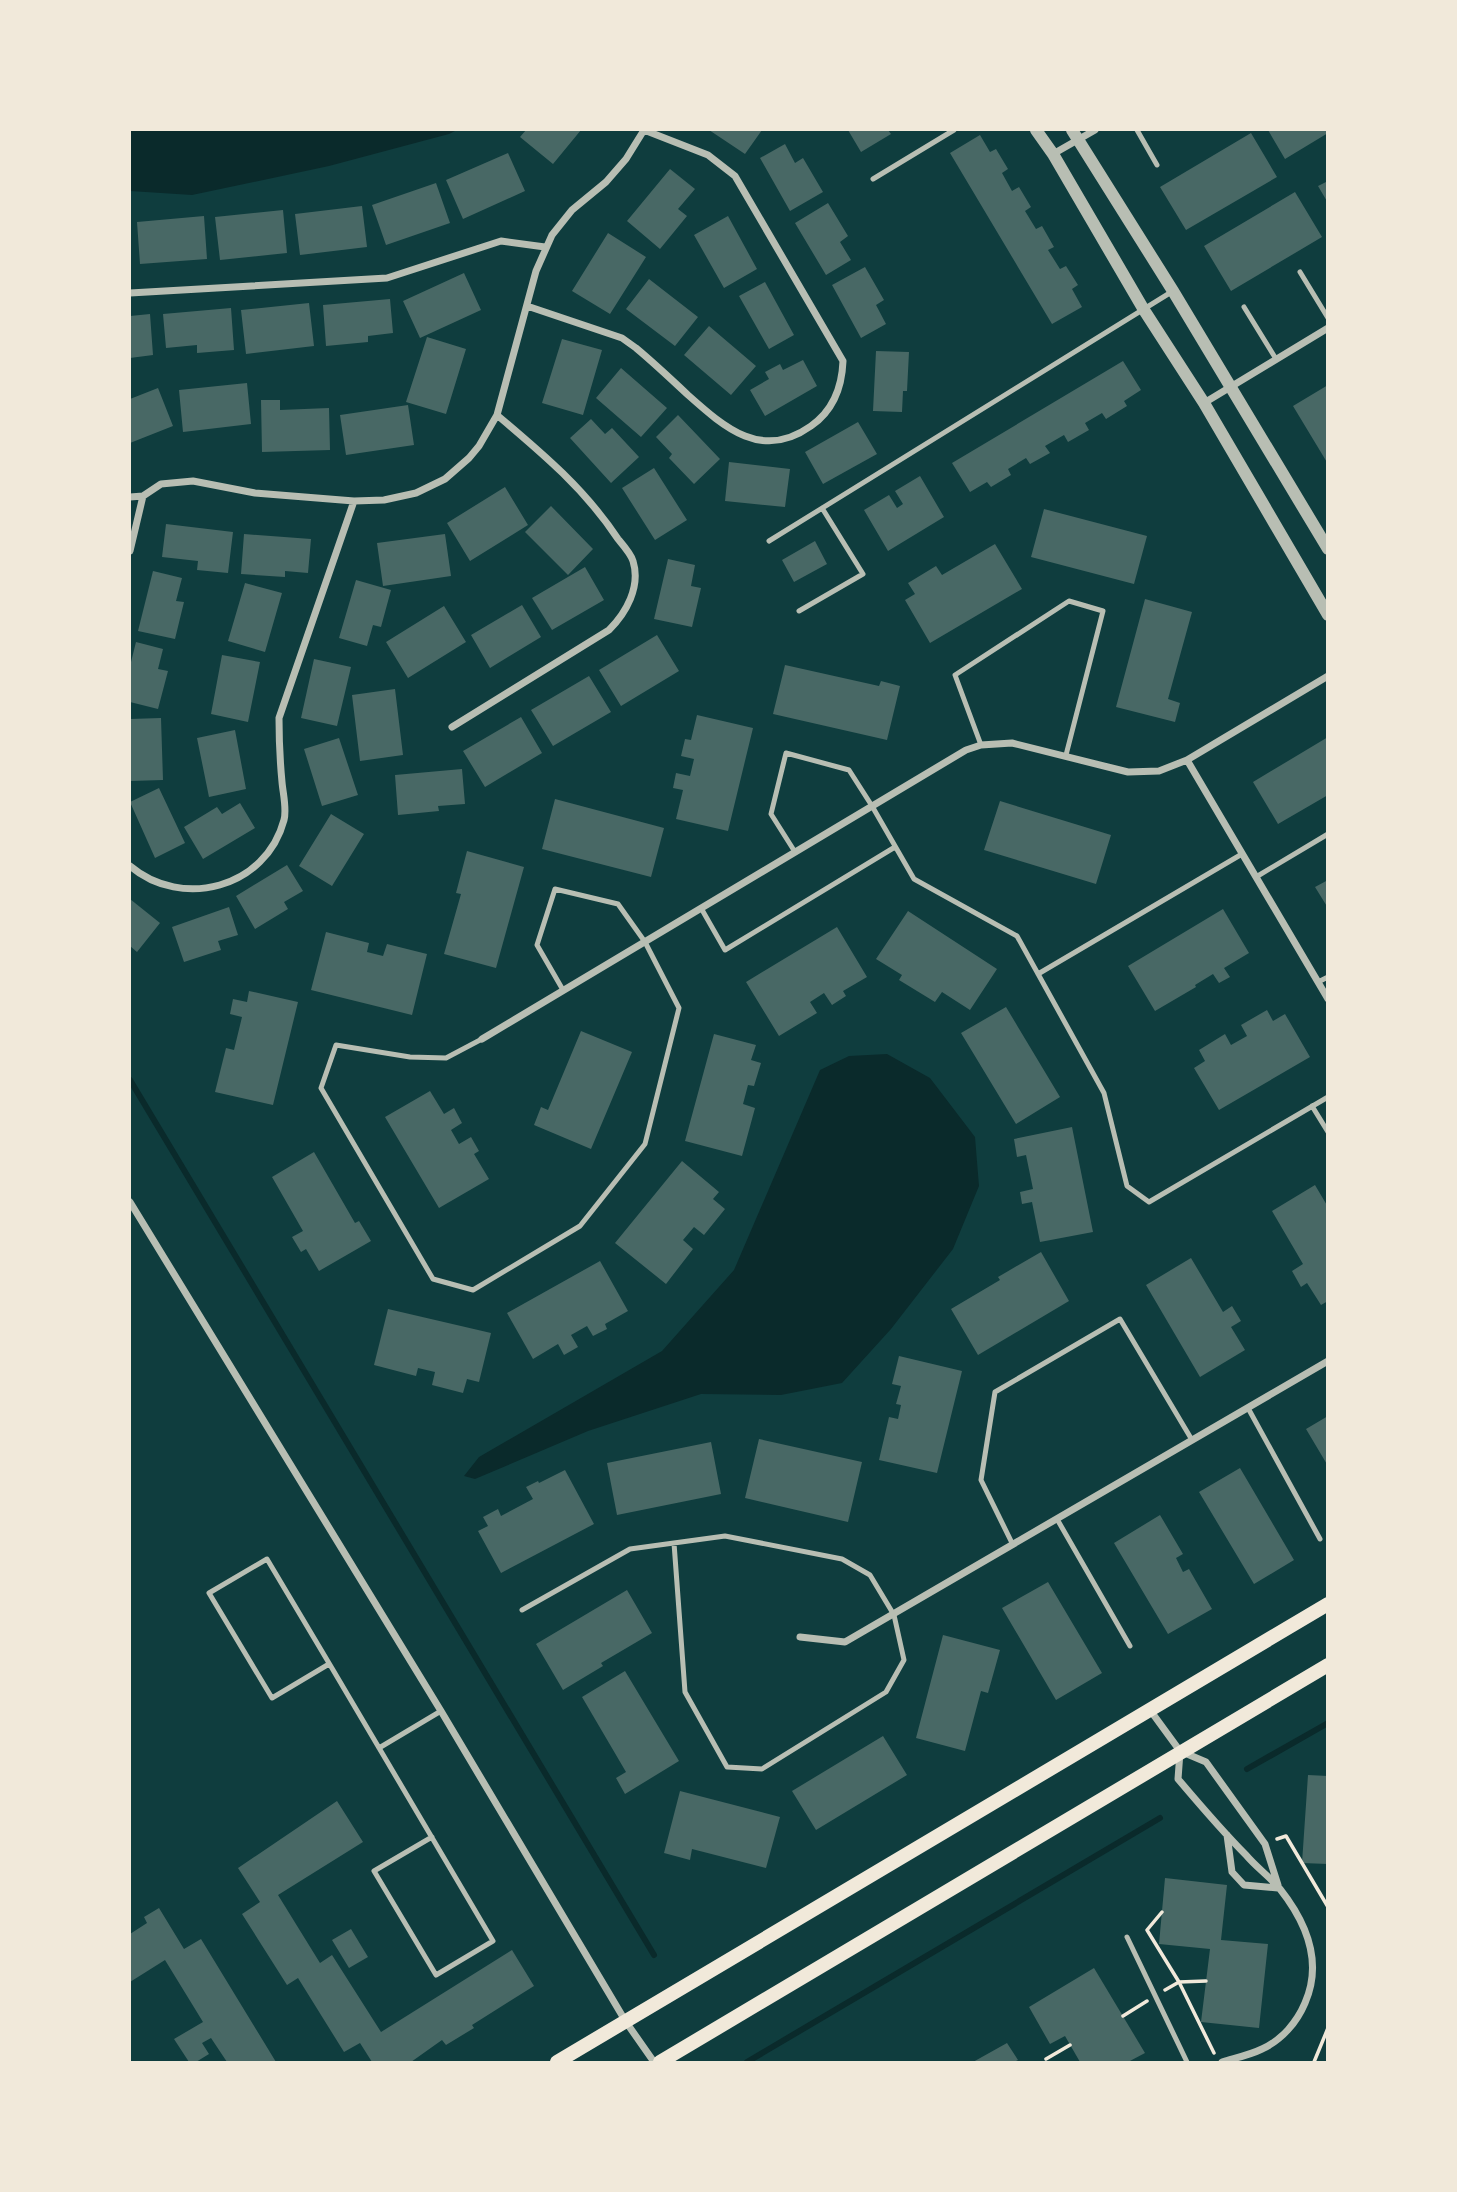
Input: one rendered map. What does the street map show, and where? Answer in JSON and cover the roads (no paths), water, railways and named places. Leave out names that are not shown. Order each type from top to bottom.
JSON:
[{"type":"main road","points":[[557,2063],[1328,1604]]},
{"type":"main road","points":[[660,2063],[1328,1665]]},
{"type":"street","points":[[130,497],[143,496],[161,484],[193,481],[255,493],[384,500],[416,493],[444,479],[479,446],[497,415],[527,306],[545,247],[572,210],[607,182],[626,159],[644,130],[708,155],[735,176],[843,360],[842,375],[834,402],[815,423],[797,434],[776,440],[748,438],[722,425],[622,338],[527,306]]},
{"type":"street","points":[[1036,130],[1053,154],[1144,310],[1204,402],[1328,615]]},
{"type":"street","points":[[1053,154],[1075,134],[1095,130]]},
{"type":"street","points":[[1075,134],[1328,549]]},
{"type":"street","points":[[130,293],[387,278],[501,241],[545,247]]},
{"type":"street","points":[[1204,402],[1328,328]]},
{"type":"street","points":[[452,727],[609,630],[626,608],[635,576],[633,560],[606,519],[559,467],[497,415]]},
{"type":"street","points":[[130,551],[143,496]]},
{"type":"street","points":[[130,866],[138,873],[167,887],[183,890],[215,887],[244,875],[257,865],[276,839],[285,817],[279,718],[354,500]]},
{"type":"street","points":[[482,1039],[966,750],[996,742],[1027,745],[1128,772],[1144,773],[1174,767],[1328,676]]},
{"type":"street","points":[[1187,760],[1328,999]]},
{"type":"street","points":[[130,1202],[441,1712],[626,2022],[654,2063]]},
{"type":"street","points":[[800,1637],[845,1642],[1328,1361]]},
{"type":"street","points":[[1150,1710],[1180,1751],[1206,1762],[1265,1844],[1279,1888]]},
{"type":"street","points":[[1180,1751],[1178,1779],[1227,1835],[1279,1888],[1307,1934],[1311,1949],[1313,1965],[1308,1996],[1289,2029],[1277,2040],[1249,2055],[1222,2063]]},
{"type":"street","points":[[1227,1835],[1232,1872],[1244,1885],[1279,1888]]},
{"type":"lane","points":[[873,179],[954,130]]},
{"type":"lane","points":[[1137,130],[1157,165]]},
{"type":"lane","points":[[1300,272],[1328,318]]},
{"type":"lane","points":[[769,541],[1173,291]]},
{"type":"lane","points":[[1244,307],[1276,359]]},
{"type":"lane","points":[[799,611],[863,573],[822,508]]},
{"type":"lane","points":[[981,745],[955,675],[1069,601],[1103,611],[1066,755]]},
{"type":"lane","points":[[796,853],[771,814],[786,753],[849,770],[873,806],[914,879],[1017,936],[1104,1093],[1127,1186],[1149,1202],[1328,1097]]},
{"type":"lane","points":[[1256,877],[1328,834]]},
{"type":"lane","points":[[701,908],[725,950],[895,847]]},
{"type":"lane","points":[[1038,974],[1242,854]]},
{"type":"lane","points":[[482,1039],[446,1058],[410,1057],[336,1045],[321,1088],[433,1279],[473,1290],[579,1226],[645,1143],[679,1008],[645,942],[618,904],[555,889],[537,945],[563,990]]},
{"type":"lane","points":[[1318,982],[1328,977]]},
{"type":"lane","points":[[1312,1106],[1328,1132]]},
{"type":"lane","points":[[1013,1545],[981,1480],[995,1392],[1120,1319],[1192,1440]]},
{"type":"lane","points":[[1248,1408],[1320,1539]]},
{"type":"lane","points":[[1057,1519],[1130,1646]]},
{"type":"lane","points":[[522,1610],[630,1549],[725,1536],[842,1559],[870,1575],[894,1615],[904,1660],[886,1692],[762,1769],[727,1767],[685,1692],[674,1543]]},
{"type":"lane","points":[[329,1664],[272,1698],[209,1593],[267,1559],[432,1837],[493,1941],[436,1975],[374,1871],[432,1837]]},
{"type":"lane","points":[[379,1748],[441,1712]]},
{"type":"lane","points":[[1127,1937],[1187,2063]]},
{"type":"water","points":[[130,130],[457,130],[329,166],[192,195],[130,191]]},
{"type":"water","points":[[887,1054],[930,1078],[975,1137],[979,1186],[953,1249],[891,1329],[842,1383],[781,1395],[701,1394],[588,1431],[475,1479],[464,1476],[479,1457],[662,1351],[734,1270],[820,1070],[849,1056]]},
{"type":"waterway","points":[[130,1080],[654,1955]]},
{"type":"waterway","points":[[1247,1769],[1328,1723]]},
{"type":"waterway","points":[[747,2062],[1160,1818]]}]
